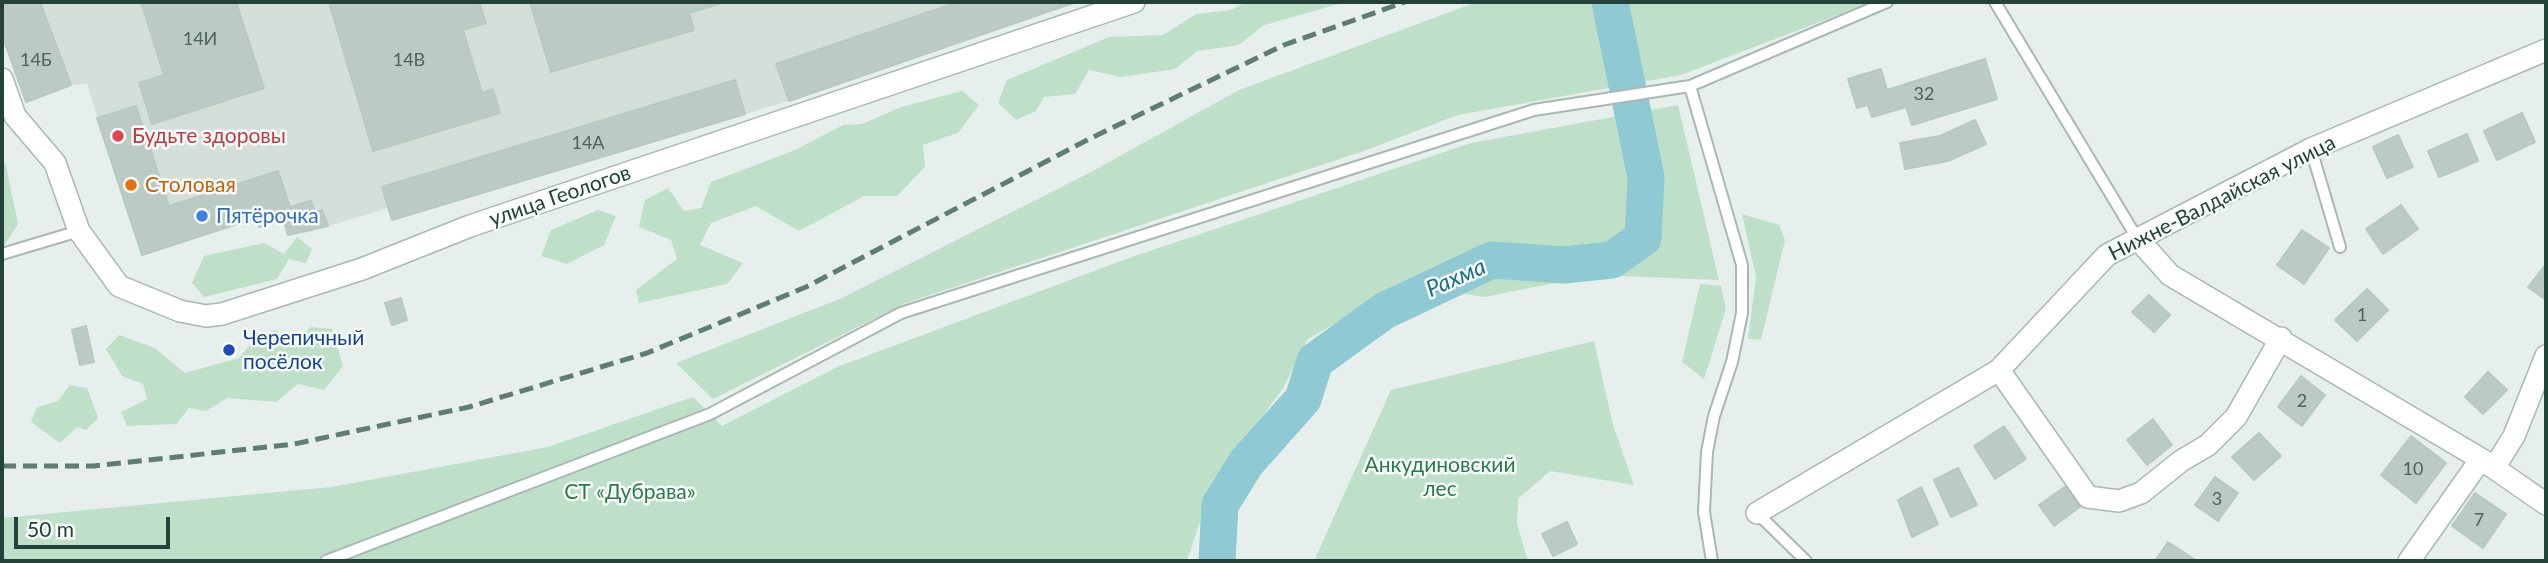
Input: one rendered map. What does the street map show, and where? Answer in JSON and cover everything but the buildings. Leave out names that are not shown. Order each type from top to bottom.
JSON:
[{"type":"street","name":"улица Геологов","points":[[8,118],[55,163],[79,231],[118,286],[180,311],[206,316],[222,314],[362,269],[483,222],[1134,2]]},
{"type":"street","name":"Нижне-Валдайская улица","points":[[1757,513],[1999,370],[2107,255],[2311,149],[2546,50]]},
{"type":"street","points":[[2,79],[8,118]]},
{"type":"street","points":[[2137,238],[2170,275],[2281,338],[2488,464],[2546,505]]},
{"type":"street","points":[[1999,370],[2088,497],[2119,501],[2141,494],[2181,461],[2208,445],[2236,417],[2281,338]]},
{"type":"street","points":[[2409,561],[2514,436],[2546,356]]},
{"type":"lane","points":[[326,561],[710,414],[901,313],[1534,110],[1690,86],[1887,2]]},
{"type":"lane","points":[[1995,2],[2137,238]]},
{"type":"lane","points":[[1690,86],[1742,265],[1742,313],[1732,362],[1714,416],[1707,452],[1704,512],[1712,561]]},
{"type":"lane","points":[[2311,149],[2340,247]]},
{"type":"lane","points":[[2,254],[79,231]]},
{"type":"lane","points":[[1757,513],[1806,561]]},
{"type":"shaded area","points":[[2,2],[1076,2],[789,101],[392,220],[388,208],[306,233],[305,230],[288,235],[283,219],[259,227],[255,218],[142,255],[87,84],[71,85],[26,102],[2,35]]},
{"type":"green space","points":[[1246,2],[1346,2],[1264,25],[1239,45],[1197,51],[1175,69],[1121,77],[1089,70],[1075,94],[1044,97],[1036,111],[1016,120],[998,103],[1007,80],[1109,37],[1163,35],[1196,14],[1231,10]]},
{"type":"green space","points":[[1477,2],[1872,2],[1681,75],[1458,115],[1364,151],[906,303],[713,399],[676,363],[842,298],[1091,172],[1239,90]]},
{"type":"green space","points":[[962,91],[979,105],[958,133],[923,145],[925,167],[897,196],[864,196],[799,231],[756,206],[711,223],[700,245],[743,263],[727,284],[639,303],[636,290],[677,259],[671,240],[639,227],[645,200],[668,188],[684,211],[701,208],[711,182],[795,150],[843,125],[862,124],[901,107]]},
{"type":"green space","name":"СТ «Дубрава»","points":[[1678,105],[1719,280],[1596,275],[1484,297],[1404,284],[1308,339],[1283,388],[1210,490],[1187,561],[2,561],[2,518],[331,487],[548,447],[693,397],[722,426],[837,367],[1126,259],[1471,143]]},
{"type":"green space","points":[[2,160],[6,166],[18,224],[2,249]]},
{"type":"green space","points":[[598,210],[616,216],[604,245],[567,264],[541,256],[551,230]]},
{"type":"green space","points":[[1742,214],[1779,225],[1785,240],[1761,340],[1748,339],[1756,277]]},
{"type":"green space","points":[[297,237],[312,249],[306,263],[289,259],[277,279],[204,297],[192,283],[204,256],[264,243],[284,254]]},
{"type":"green space","points":[[1700,284],[1721,286],[1726,309],[1704,379],[1682,362]]},
{"type":"green space","points":[[311,327],[332,329],[343,366],[324,390],[298,384],[276,402],[227,398],[206,411],[189,408],[176,424],[127,426],[121,412],[147,399],[143,384],[122,376],[106,349],[119,335],[155,348],[185,373],[239,358],[257,336],[276,330],[291,345]]},
{"type":"green space","name":"Анкудиновский лес","points":[[1594,341],[1613,425],[1634,485],[1550,471],[1518,499],[1517,524],[1528,561],[1314,561],[1391,390]]},
{"type":"green space","points":[[70,385],[87,388],[98,418],[86,430],[77,427],[60,443],[31,422],[37,407],[58,401]]},
{"type":"waterway","name":"Рахма","points":[[1217,561],[1220,505],[1246,463],[1303,399],[1315,361],[1384,311],[1492,260],[1564,265],[1612,260],[1643,238],[1646,177],[1610,2]]},
{"type":"railway","points":[[2,466],[94,466],[294,444],[469,407],[647,353],[806,287],[1091,138],[1284,45],[1405,2]]},
{"type":"place","name":"Будьте здоровы","points":[[118,136]]},
{"type":"place","name":"Столовая","points":[[131,185]]},
{"type":"place","name":"Пятёрочка","points":[[202,216]]},
{"type":"place","name":"Черепичный посёлок","points":[[229,350]]}]
